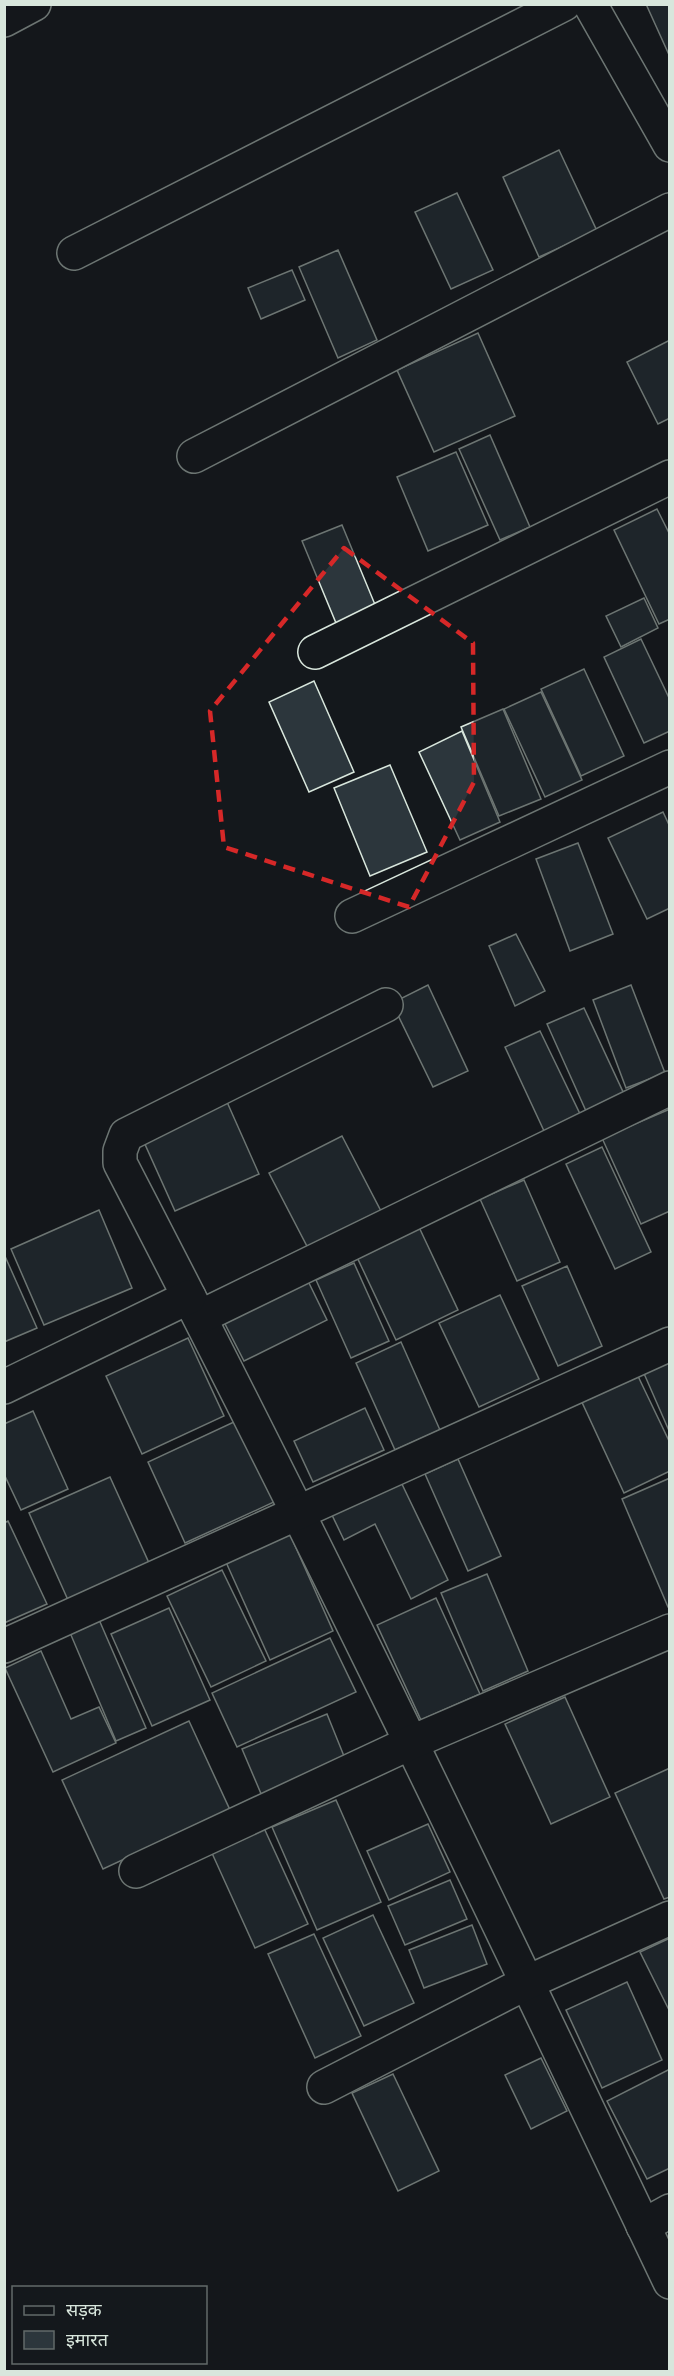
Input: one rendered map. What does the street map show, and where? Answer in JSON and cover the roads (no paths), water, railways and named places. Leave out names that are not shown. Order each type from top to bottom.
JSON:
[{"type":"street","points":[[4,20],[34,4]]},
{"type":"street","points":[[74,253],[564,4]]},
{"type":"street","points":[[590,4],[669,145]]},
{"type":"street","points":[[194,456],[669,210]]},
{"type":"street","points":[[315,652],[669,477]]},
{"type":"street","points":[[352,916],[669,767]]},
{"type":"street","points":[[386,1005],[126,1135],[120,1151],[120,1163],[296,1512],[526,1983],[656,2218],[669,2282]]},
{"type":"street","points":[[4,1387],[194,1307],[669,1088]]},
{"type":"street","points":[[4,1646],[669,1344]]},
{"type":"street","points":[[136,1871],[410,1743],[669,1631]]},
{"type":"street","points":[[324,2087],[526,1983],[669,1918]]}]
